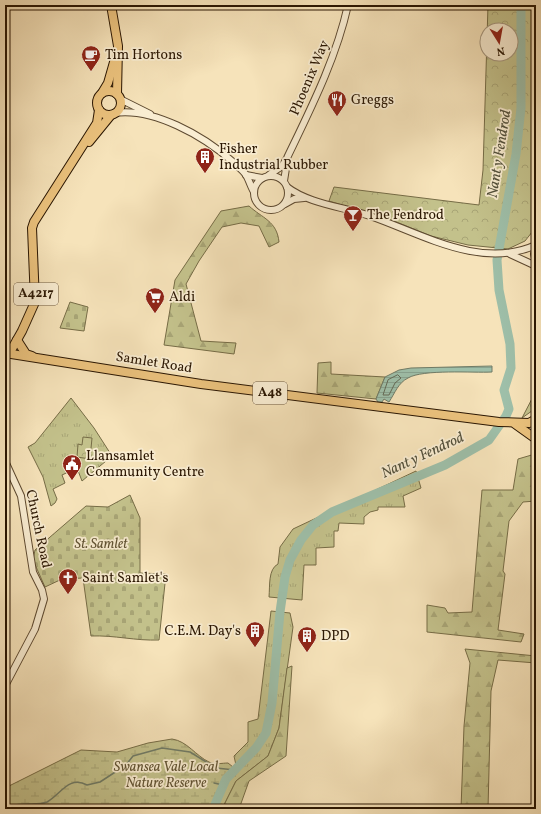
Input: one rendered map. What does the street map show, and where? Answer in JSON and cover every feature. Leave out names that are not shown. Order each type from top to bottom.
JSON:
[{"type":"main road","points":[[111,5],[113,14],[118,46],[118,96],[120,105],[112,114],[104,114],[99,110],[97,101],[108,83],[115,60],[113,14]]},
{"type":"main road","points":[[102,93],[108,91],[118,96]]},
{"type":"main road","name":"Samlet Road","points":[[99,110],[97,123],[80,152],[34,222],[32,228],[36,295],[33,309],[17,340],[7,354],[201,384],[512,423]]},
{"type":"main road","name":"Samlet Road","points":[[80,152],[102,128],[112,114]]},
{"type":"main road","points":[[17,340],[26,354],[37,358]]},
{"type":"main road","points":[[512,423],[529,423],[536,419]]},
{"type":"main road","points":[[512,423],[536,439]]},
{"type":"street","name":"Phoenix Way","points":[[269,175],[282,166],[287,158],[325,78],[341,33],[348,5]]},
{"type":"street","points":[[118,96],[162,120],[188,131],[210,144],[246,175],[254,192],[257,203],[264,208],[275,210],[294,199],[304,198]]},
{"type":"street","points":[[112,114],[132,112],[162,120]]},
{"type":"street","name":"Phoenix Way","points":[[284,181],[287,158]]},
{"type":"street","points":[[246,175],[262,178]]},
{"type":"street","points":[[254,192],[256,184],[262,178],[269,175],[277,176],[284,181],[288,187],[304,198],[370,216],[437,242],[465,250],[506,253],[525,250],[536,246]]},
{"type":"street","points":[[284,204],[288,194],[288,187]]},
{"type":"street","points":[[536,246],[534,254],[536,262]]},
{"type":"street","points":[[506,253],[519,257],[536,266]]},
{"type":"street","name":"Church Road","points":[[5,461],[21,496],[33,572],[42,590],[44,599],[35,629],[5,686]]},
{"type":"green space","points":[[488,5],[536,5],[536,83],[533,117],[536,227],[525,241],[508,249],[468,245],[431,236],[394,221],[329,201],[334,187],[479,205],[483,170],[486,62],[519,62],[519,22],[487,22]]},
{"type":"green space","points":[[249,206],[272,225],[278,235],[279,242],[269,247],[259,226],[241,223],[222,227],[199,261],[186,284],[201,341],[236,343],[234,354],[164,345],[175,280],[221,211]]},
{"type":"green space","points":[[70,302],[88,307],[84,331],[60,328]]},
{"type":"green space","points":[[331,362],[331,374],[385,377],[376,399],[317,393],[318,363]]},
{"type":"green space","points":[[536,391],[536,408],[522,418]]},
{"type":"green space","points":[[71,398],[94,428],[112,456],[82,481],[77,468],[62,475],[65,483],[53,489],[57,499],[51,506],[43,477],[28,447],[35,443]]},
{"type":"green space","points":[[83,437],[92,438],[90,459],[77,457],[78,444],[82,445]]},
{"type":"green space","points":[[535,454],[536,501],[523,502],[509,521],[503,571],[505,574],[498,630],[524,634],[521,642],[427,632],[427,605],[445,608],[448,613],[472,612],[482,490],[513,490],[518,459]]},
{"type":"green space","points":[[416,471],[421,488],[403,496],[405,507],[378,507],[378,510],[370,512],[364,517],[364,524],[339,523],[338,531],[334,531],[334,547],[316,548],[316,565],[304,565],[302,600],[269,597],[271,574],[275,566],[278,564],[280,547],[293,529]]},
{"type":"green space","name":"St. Samlet","points":[[130,495],[140,518],[140,573],[166,574],[159,640],[91,636],[83,578],[62,579],[45,587],[33,560],[35,550],[86,506],[108,507]]},
{"type":"green space","points":[[271,611],[290,613],[293,627],[279,728],[268,756],[236,781],[222,809],[216,809],[230,777],[237,770],[234,756],[248,742],[248,722],[258,719]]},
{"type":"green space","points":[[465,649],[536,656],[536,663],[498,660],[491,691],[488,809],[461,809],[464,726],[470,663]]},
{"type":"green space","points":[[292,666],[286,756],[249,781],[239,809],[222,809],[236,781],[268,756],[279,728],[287,668]]},
{"type":"green space","name":"Swansea Vale Local Nature Reserve","points":[[172,739],[177,740],[187,746],[211,763],[228,763],[233,767],[225,779],[212,809],[5,809],[5,788],[81,750],[117,752],[148,743]]},
{"type":"water","points":[[492,366],[492,372],[436,372],[415,375],[405,380],[397,388],[389,402],[384,399],[382,402],[378,402],[376,399],[385,377],[399,370],[411,368]]},
{"type":"waterway","name":"Nant y Fendrod","points":[[213,809],[226,779],[256,748],[266,733],[272,703],[280,612],[285,577],[290,560],[301,540],[313,525],[332,512],[445,465],[489,440],[506,416],[509,409],[504,390],[511,368],[510,344],[499,290],[497,260],[516,154],[521,108],[521,5]]},
{"type":"waterway","points":[[7,809],[12,806],[22,804],[47,802],[65,787],[75,782],[87,785],[100,782],[126,765],[133,756],[162,748],[190,752],[216,768],[235,770]]},
{"type":"waterway","points":[[214,783],[223,785]]},
{"type":"place","name":"Tim Hortons","points":[[91,72]]},
{"type":"place","name":"Greggs","points":[[337,117]]},
{"type":"place","name":"Fisher Industrial Rubber","points":[[205,174]]},
{"type":"place","name":"The Fendrod","points":[[353,232]]},
{"type":"place","name":"Aldi","points":[[155,314]]},
{"type":"place","name":"Llansamlet Community Centre","points":[[72,481]]},
{"type":"place","name":"Saint Samlet's","points":[[68,595]]},
{"type":"place","name":"C.E.M. Day's","points":[[255,648]]},
{"type":"place","name":"DPD","points":[[307,653]]}]
